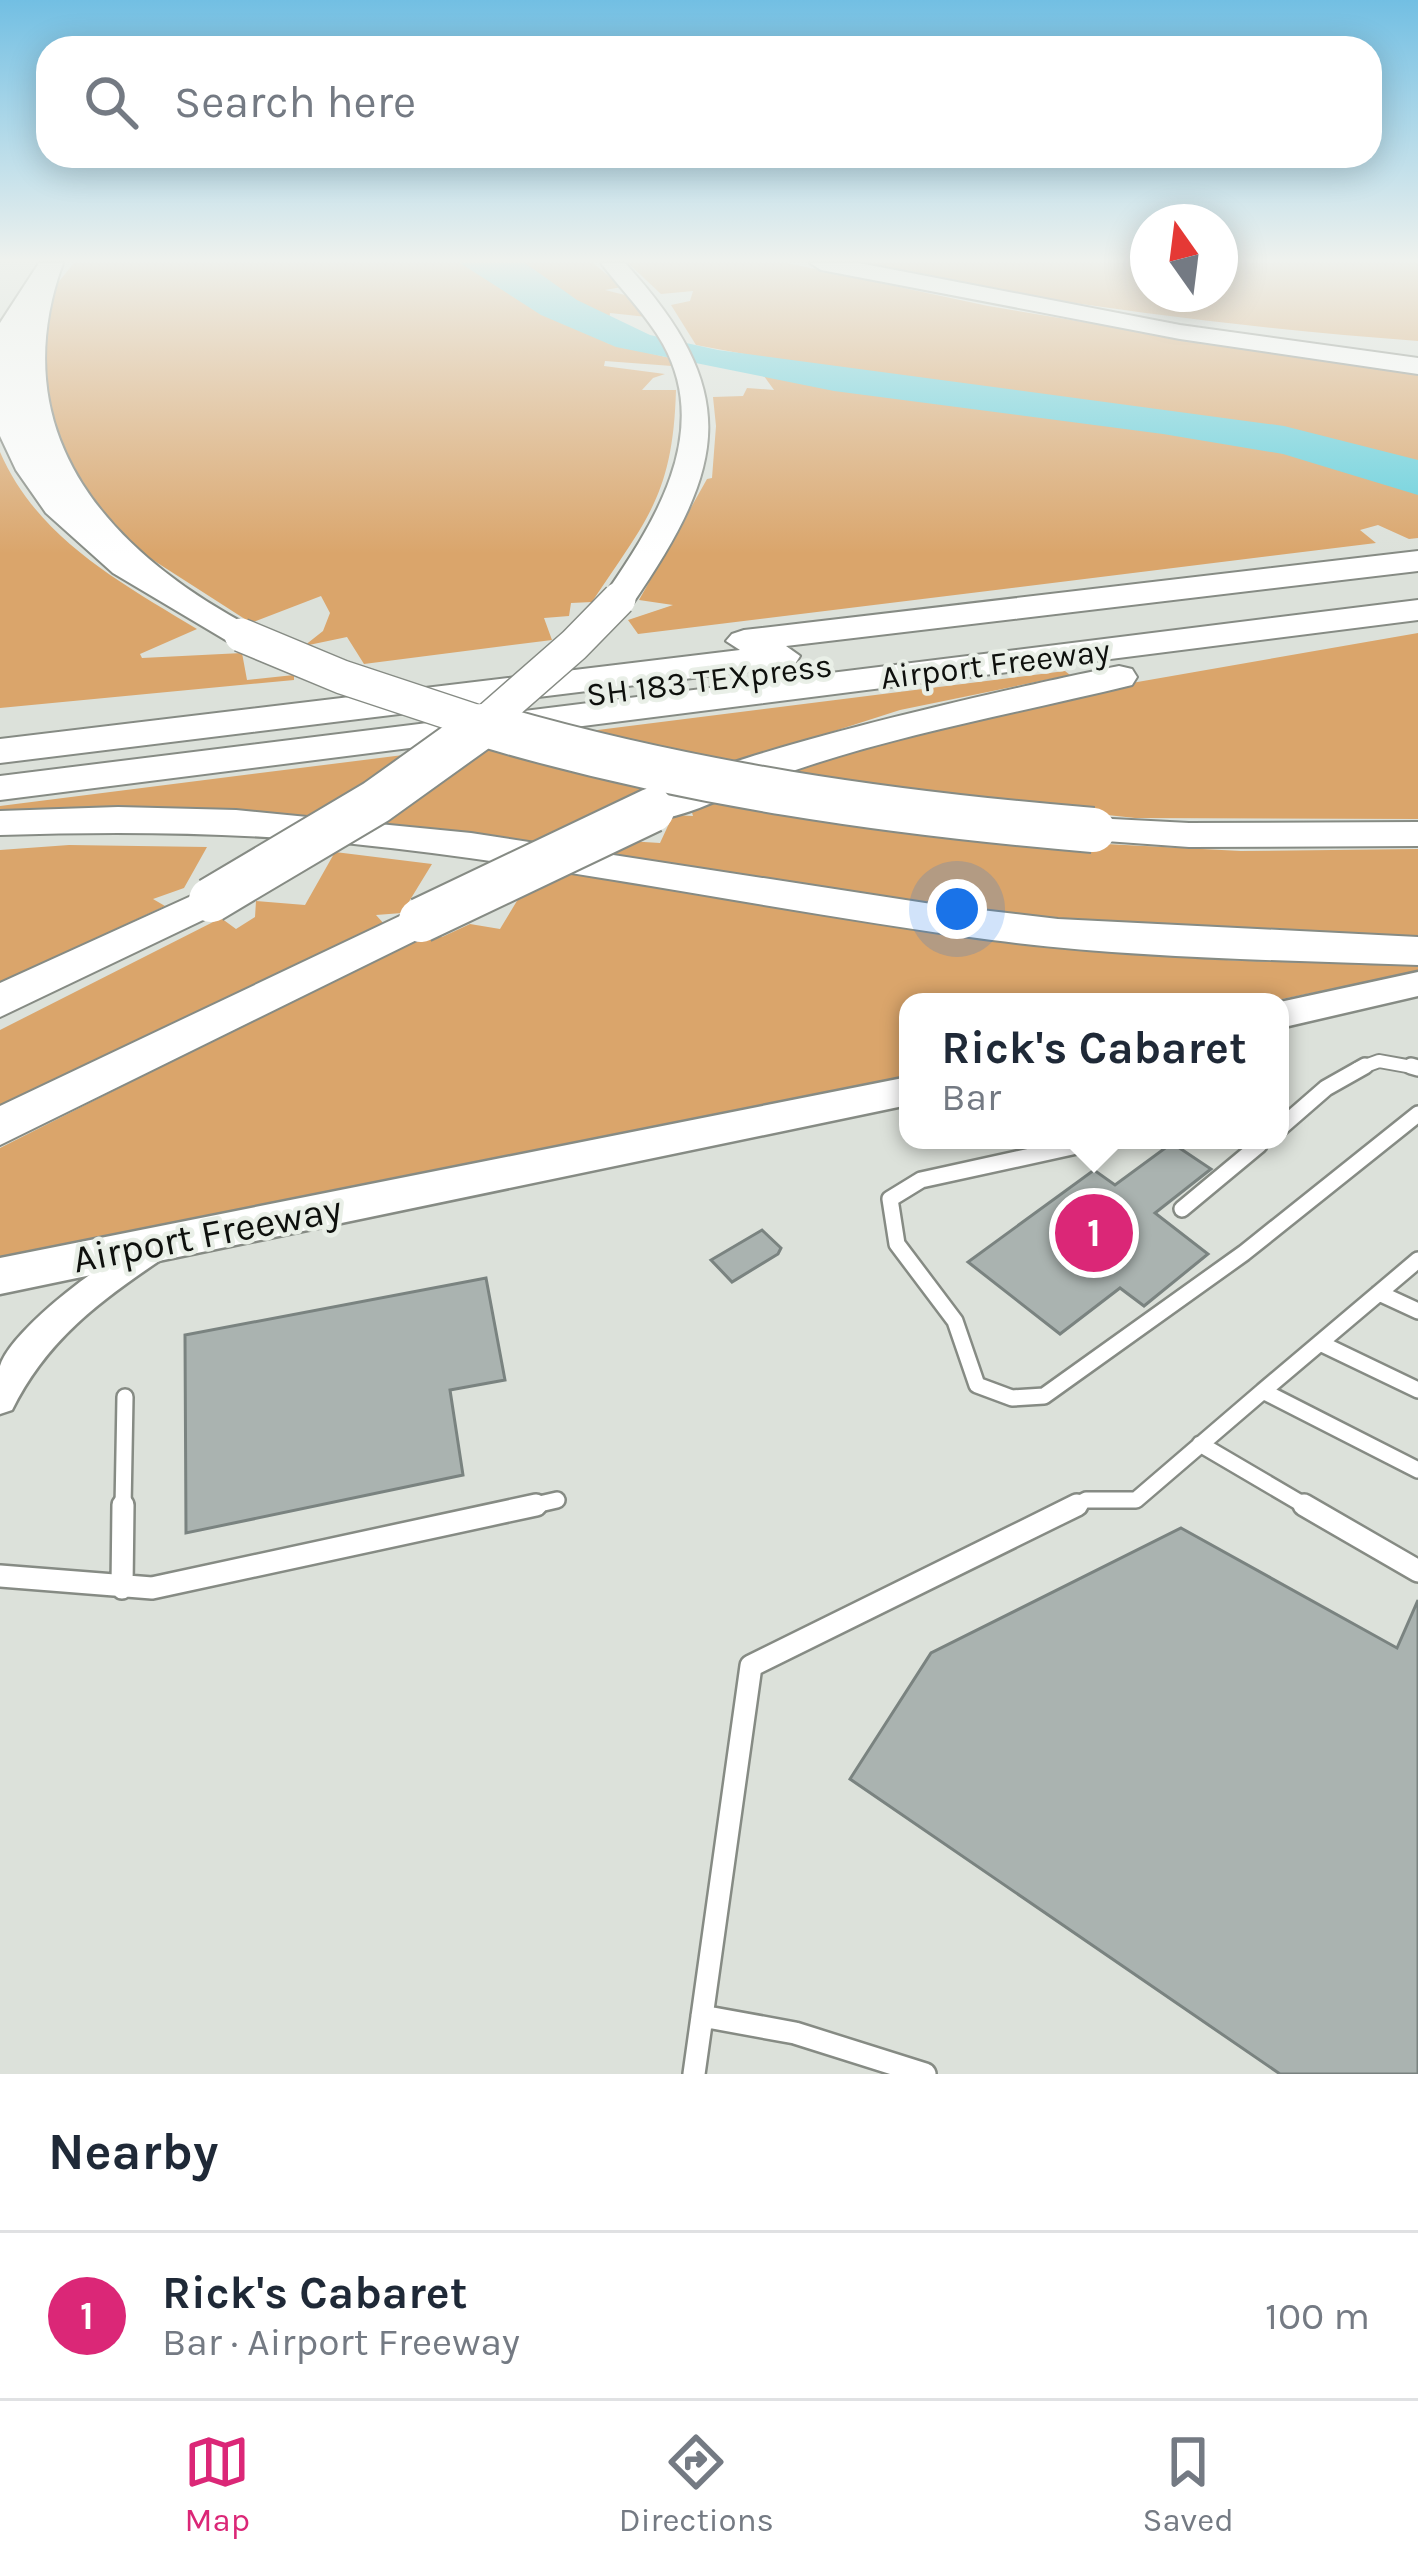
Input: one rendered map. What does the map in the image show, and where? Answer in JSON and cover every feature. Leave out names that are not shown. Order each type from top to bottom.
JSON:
[{"type":"highway","points":[[3,360],[5,412],[18,452],[64,513],[122,563],[241,634],[355,682],[538,742],[785,795],[1002,824],[1093,830],[1189,836],[1418,835]]},
{"type":"highway","points":[[0,1002],[211,900],[368,811],[460,747],[530,689],[619,599],[648,558],[677,502],[698,418],[682,360]]},
{"type":"highway","points":[[1377,360],[1418,366]]},
{"type":"highway","name":"Airport Freeway","points":[[0,730],[1418,561]]},
{"type":"highway","name":"SH 183 TEXpress","points":[[0,751],[1418,579]]},
{"type":"highway","name":"SH 183 TEXpress","points":[[0,766],[1418,591]]},
{"type":"highway","name":"Airport Freeway","points":[[0,788],[1418,610]]},
{"type":"highway","points":[[0,1127],[652,810],[796,754],[957,710],[1418,625]]},
{"type":"highway","points":[[0,823],[111,818],[302,827],[607,864],[1049,933],[1264,949],[1418,950]]},
{"type":"main road","points":[[1289,1013],[1418,984]]},
{"type":"main road","name":"Airport Freeway","points":[[0,1276],[899,1093]]},
{"type":"street","points":[[0,1400],[12,1371],[49,1324],[90,1290],[169,1240]]},
{"type":"lane","points":[[1289,1121],[1355,1067],[1384,1060],[1418,1068]]},
{"type":"lane","points":[[1063,1149],[921,1180],[890,1199],[889,1221],[903,1256],[964,1338],[976,1385],[1012,1397],[1044,1396],[1244,1253],[1418,1114]]},
{"type":"lane","points":[[1182,1209],[1252,1149]]},
{"type":"lane","points":[[694,2074],[751,1666],[1086,1501],[1136,1500],[1418,1260]]},
{"type":"lane","points":[[1379,1293],[1418,1311]]},
{"type":"lane","points":[[1321,1343],[1418,1390]]},
{"type":"lane","points":[[1262,1390],[1418,1470]]},
{"type":"lane","points":[[122,1588],[125,1397]]},
{"type":"lane","points":[[1200,1444],[1418,1571]]},
{"type":"lane","points":[[0,1576],[152,1588],[557,1500]]},
{"type":"lane","points":[[702,2016],[795,2033],[925,2074]]},
{"type":"shaded area","points":[[29,360],[670,360],[672,366],[605,361],[604,366],[665,374],[642,390],[676,390],[669,456],[654,504],[592,602],[571,603],[569,616],[544,618],[552,640],[364,664],[347,637],[304,646],[323,631],[330,613],[321,596],[251,623],[128,544],[75,502],[19,398]]},
{"type":"shaded area","points":[[752,360],[1336,360],[1418,371],[1418,538],[1409,539],[1378,525],[1360,530],[1376,543],[638,634],[628,620],[673,605],[639,600],[707,479],[712,478],[713,397],[743,396],[747,388],[774,390]]},
{"type":"shaded area","points":[[0,452],[16,482],[59,534],[111,575],[197,629],[140,654],[142,658],[242,653],[247,680],[294,675],[294,680],[0,708]]},
{"type":"shaded area","points":[[1418,633],[1418,819],[1135,818],[796,781],[787,768],[1063,695]]},
{"type":"shaded area","points":[[1065,671],[1070,675],[900,710],[719,768],[566,734]]},
{"type":"shaded area","points":[[489,744],[670,789],[544,848],[376,824]]},
{"type":"shaded area","points":[[419,753],[317,820],[0,816],[0,806]]},
{"type":"shaded area","points":[[718,798],[1028,840],[1241,851],[1418,849],[1418,941],[1129,934],[583,855],[612,840],[660,843],[673,815],[693,816],[691,809]]},
{"type":"shaded area","points":[[69,845],[207,847],[184,888],[153,899],[165,906],[0,983],[0,850]]},
{"type":"shaded area","points":[[335,852],[432,864],[402,913],[376,915],[385,925],[214,1004],[0,1112],[0,1030],[221,918],[236,929],[255,917],[256,901],[305,905]]},
{"type":"shaded area","points":[[552,870],[873,922],[1088,950],[1303,962],[1412,961],[1418,962],[1418,971],[1289,998],[1289,993],[899,993],[899,1078],[0,1262],[0,1148],[425,934],[442,937],[470,924],[500,929],[529,881]]},
{"type":"water","points":[[679,360],[791,360],[1284,426],[1418,460],[1418,495],[1283,454],[834,391]]},
{"type":"building","points":[[1164,1149],[1181,1149],[1211,1169],[1155,1213],[1208,1254],[1144,1306],[1120,1288],[1060,1334],[968,1262],[1094,1170],[1115,1185]]},
{"type":"building","points":[[762,1230],[781,1248],[778,1254],[732,1282],[711,1260]]},
{"type":"building","points":[[486,1278],[505,1380],[450,1390],[463,1475],[186,1533],[185,1335]]},
{"type":"building","points":[[1181,1528],[1397,1648],[1418,1600],[1418,2074],[1280,2074],[850,1779],[931,1653]]},
{"type":"place","name":"Rick's Cabaret","points":[[1094,1233]]}]
